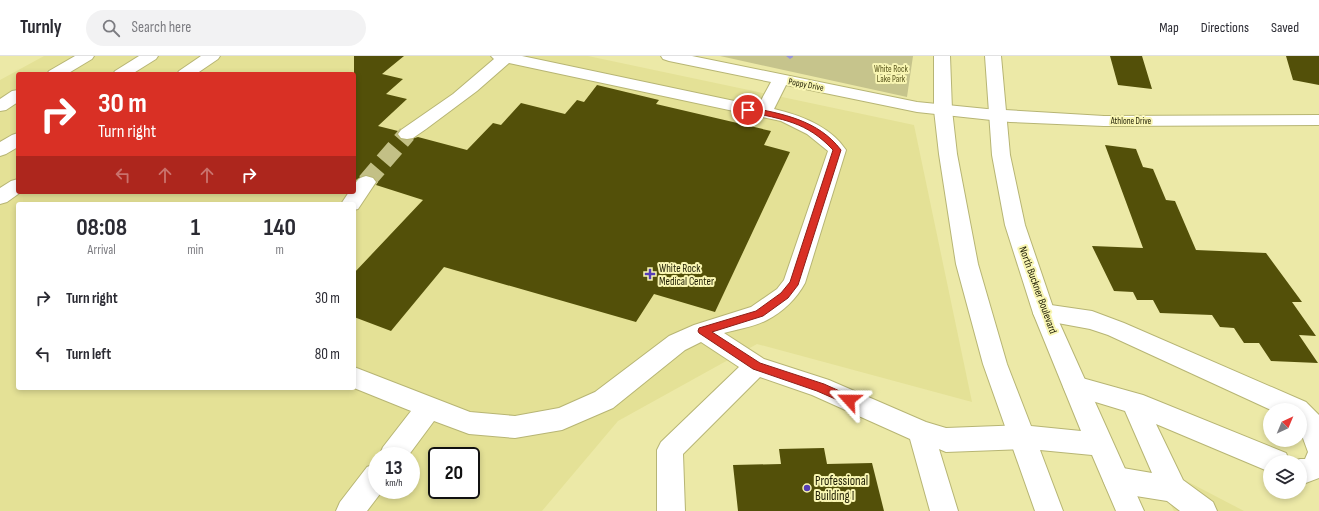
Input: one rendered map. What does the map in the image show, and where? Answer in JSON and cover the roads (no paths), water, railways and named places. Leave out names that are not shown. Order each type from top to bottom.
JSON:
[{"type":"main road","points":[[58,72],[86,56]]},
{"type":"main road","points":[[124,72],[150,56]]},
{"type":"main road","points":[[188,72],[212,56]]},
{"type":"main road","points":[[356,378],[469,423],[515,427],[562,419],[604,400],[677,343],[702,331],[759,314],[785,295],[794,283],[837,150],[824,136],[806,125],[786,117],[504,56],[494,69],[443,110],[407,134]]},
{"type":"main road","name":"Poppy Drive","points":[[669,56],[780,80],[917,107],[943,110]]},
{"type":"main road","points":[[942,56],[943,110],[948,154],[967,264],[993,358],[1049,511]]},
{"type":"main road","name":"North Buckner Boulevard","points":[[993,56],[1001,155],[1014,225],[1044,313],[1130,511]]},
{"type":"main road","points":[[764,113],[780,80]]},
{"type":"main road","points":[[0,106],[16,98]]},
{"type":"main road","name":"Athlone Drive","points":[[943,110],[998,116],[1103,121],[1319,120]]},
{"type":"main road","points":[[0,150],[16,140]]},
{"type":"main road","points":[[352,202],[366,182]]},
{"type":"main road","points":[[0,197],[16,186]]},
{"type":"main road","points":[[1044,313],[1092,320],[1116,329],[1281,403]]},
{"type":"main road","points":[[702,331],[756,366],[820,387],[921,432],[946,440],[1022,437],[1100,444]]},
{"type":"main road","points":[[671,511],[670,450],[756,366]]},
{"type":"main road","points":[[1075,386],[1134,403],[1263,456]]},
{"type":"main road","points":[[1134,403],[1173,489]]},
{"type":"main road","points":[[399,447],[429,408]]},
{"type":"main road","points":[[1307,418],[1316,433],[1319,446]]},
{"type":"main road","points":[[921,432],[944,511]]},
{"type":"main road","points":[[1307,470],[1316,467],[1319,458]]},
{"type":"main road","points":[[1117,480],[1173,489],[1203,511]]},
{"type":"main road","points":[[350,511],[368,488]]},
{"type":"tunnel","points":[[366,182],[407,134]]},
{"type":"place","name":"White Rock Medical Center","points":[[650,274]]},
{"type":"place","name":"Professional Building I","points":[[807,488]]},
{"type":"park label","name":"White Rock Lake Park","points":[[891,74]]}]
